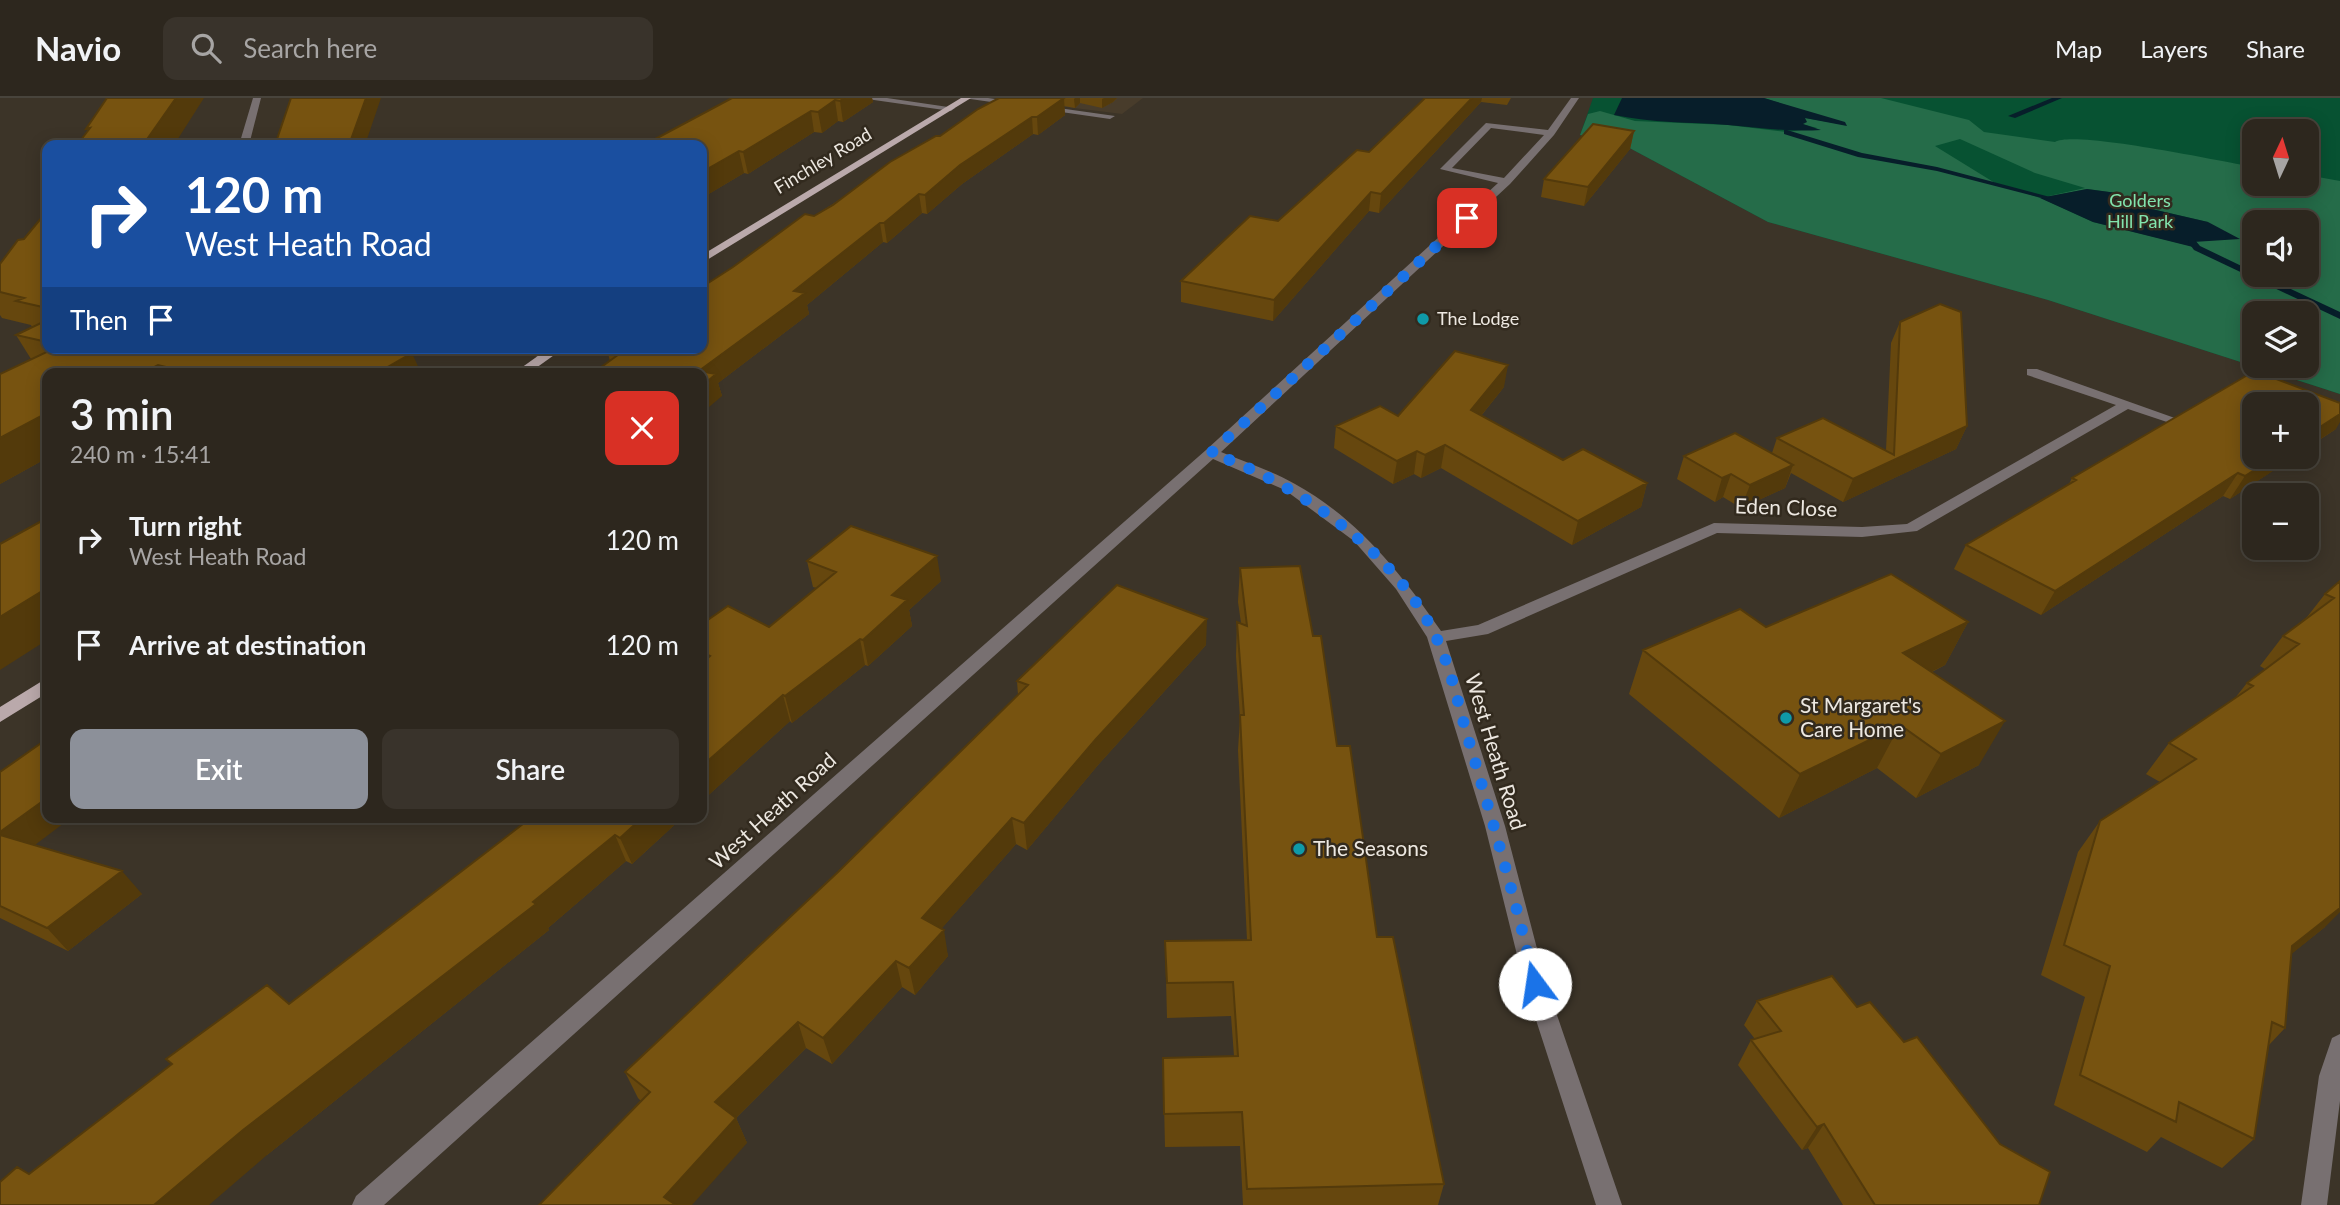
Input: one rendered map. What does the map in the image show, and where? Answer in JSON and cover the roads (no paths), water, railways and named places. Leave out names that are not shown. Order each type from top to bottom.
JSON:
[{"type":"main road","name":"Finchley Road","points":[[707,257],[967,98]]},
{"type":"main road","points":[[528,368],[549,354]]},
{"type":"main road","points":[[0,716],[42,687]]},
{"type":"street","points":[[245,140],[257,98]]},
{"type":"street","points":[[864,98],[951,108]]},
{"type":"street","points":[[967,98],[1110,116]]},
{"type":"street","name":"West Heath Road","points":[[365,1205],[1211,453],[1506,182],[1551,133],[1575,98]]},
{"type":"street","points":[[1506,182],[1445,169],[1489,125],[1551,133]]},
{"type":"street","points":[[2032,372],[2124,406],[2179,422]]},
{"type":"street","name":"Eden Close","points":[[1436,637],[1482,630],[1714,528],[1751,525],[1881,533],[1910,528],[2124,406]]},
{"type":"street","name":"West Heath Road","points":[[1211,453],[1290,487],[1360,538],[1402,586],[1436,637],[1495,826],[1535,984],[1609,1205]]},
{"type":"street","points":[[2314,1205],[2331,1076],[2340,1045]]},
{"type":"water","points":[[1622,98],[1764,98],[1845,122],[1847,126],[1805,118],[1807,122],[1803,124],[1821,130],[1643,120],[1614,115]]},
{"type":"water","points":[[2087,189],[2117,193],[2143,207],[2208,222],[2240,239],[2193,242],[2197,248],[2093,222],[2040,198]]},
{"type":"waterway","points":[[2012,116],[2058,98]]},
{"type":"waterway","points":[[1787,132],[1861,155],[1937,169],[2046,197]]},
{"type":"waterway","points":[[2192,242],[2197,248],[2340,316]]},
{"type":"place","name":"The Lodge","points":[[1423,319]]},
{"type":"place","name":"St Margaret's Care Home","points":[[1786,718]]},
{"type":"place","name":"The Seasons","points":[[1299,849]]},
{"type":"park label","name":"Golders Hill Park","points":[[2140,211]]}]
